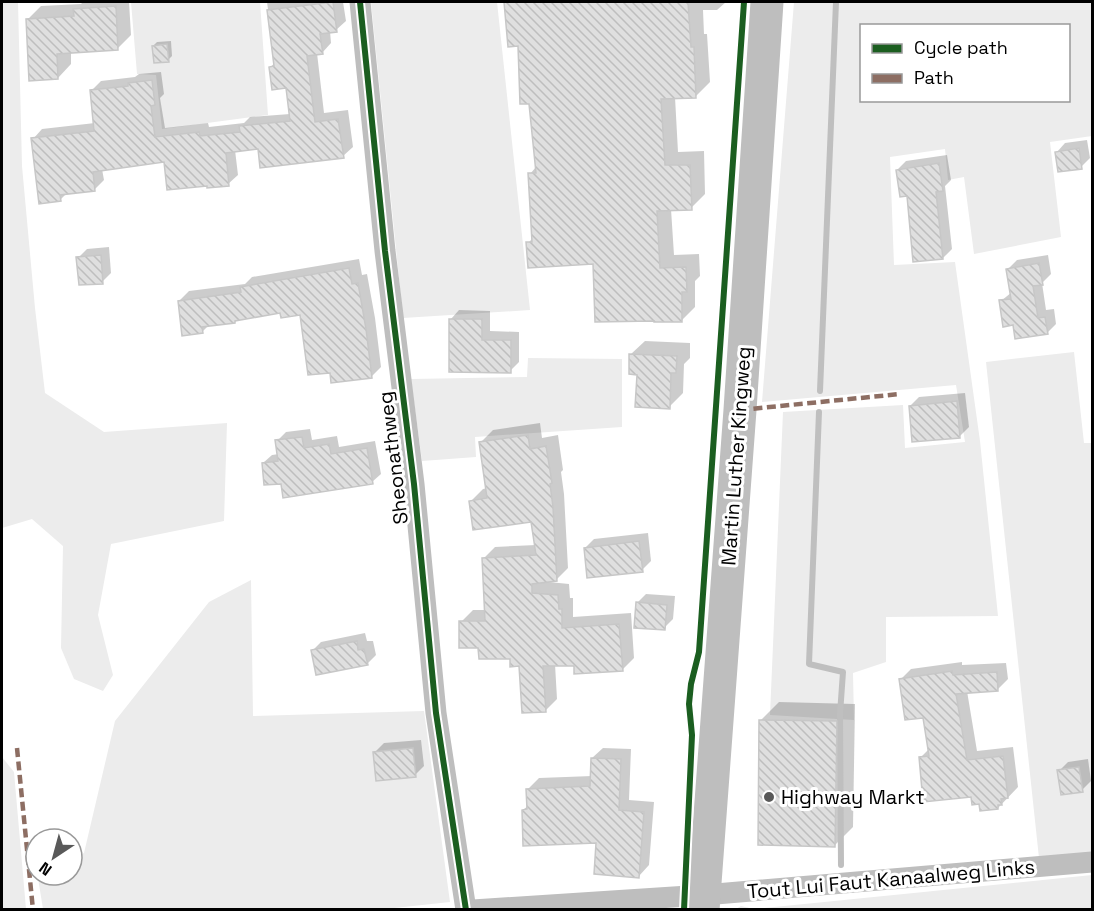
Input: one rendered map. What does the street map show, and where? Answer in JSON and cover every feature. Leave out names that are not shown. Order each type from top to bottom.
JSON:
[{"type":"main road","name":"Martin Luther Kingweg","points":[[703,902],[740,410],[766,2]]},
{"type":"street","name":"Sheonathweg","points":[[360,2],[385,250],[414,484],[435,713],[466,909]]},
{"type":"street","name":"Tout Lui Faut Kanaalweg Links","points":[[473,909],[703,902],[1092,862]]},
{"type":"shaded area","points":[[2,2],[18,2],[22,166],[45,393],[104,432],[227,423],[224,521],[111,544],[98,615],[113,675],[103,691],[74,679],[61,648],[63,546],[32,519],[2,528]]},
{"type":"shaded area","points":[[131,2],[260,2],[268,115],[162,129],[156,75],[137,74]]},
{"type":"shaded area","points":[[371,2],[497,2],[530,310],[403,318]]},
{"type":"shaded area","points":[[794,2],[1092,2],[1092,136],[1050,142],[1061,237],[974,254],[964,177],[948,180],[945,149],[890,157],[894,265],[955,262],[980,441],[998,616],[886,617],[886,662],[853,673],[854,720],[770,715],[783,412],[903,405],[905,448],[965,442],[956,385],[762,402]]},
{"type":"shaded area","points":[[1074,352],[1084,443],[1092,443],[1092,853],[1039,858],[986,362]]},
{"type":"shaded area","points":[[528,358],[622,359],[622,427],[475,437],[476,457],[422,461],[411,379],[527,377]]},
{"type":"shaded area","points":[[251,580],[253,716],[424,711],[450,902],[376,910],[43,909],[39,887],[84,887],[84,853],[115,721],[209,602]]},
{"type":"shaded area","points":[[2,757],[14,772],[26,909],[2,909]]},
{"type":"shaded area","points":[[1092,875],[1092,909],[754,909]]},
{"type":"shaded area","points":[[741,906],[754,909],[736,909]]},
{"type":"building","points":[[333,2],[337,32],[320,34],[323,54],[307,56],[315,122],[338,119],[344,158],[260,168],[258,149],[226,153],[229,186],[207,188],[207,186],[167,190],[164,162],[93,172],[95,191],[60,195],[61,201],[39,204],[31,138],[94,131],[90,90],[128,86],[128,83],[152,80],[155,105],[151,106],[155,137],[199,132],[200,136],[240,132],[239,126],[290,121],[286,88],[272,90],[269,67],[274,66],[267,10]]},
{"type":"building","points":[[504,2],[688,2],[691,47],[694,47],[696,98],[661,99],[665,165],[690,165],[692,210],[657,211],[660,268],[686,267],[687,292],[682,292],[682,322],[595,322],[593,264],[528,268],[526,242],[532,242],[528,173],[536,173],[529,104],[520,104],[518,46],[508,47]]},
{"type":"building","points":[[116,6],[118,50],[57,54],[58,79],[29,81],[26,19],[74,16],[73,9]]},
{"type":"building","points":[[167,44],[169,62],[154,63],[152,46]]},
{"type":"building","points":[[1079,148],[1082,169],[1058,172],[1055,152]]},
{"type":"building","points":[[939,163],[943,191],[936,192],[943,259],[913,262],[907,196],[900,197],[896,170]]},
{"type":"building","points":[[101,255],[103,284],[79,285],[76,257]]},
{"type":"building","points":[[1039,263],[1043,285],[1033,286],[1038,318],[1045,317],[1048,334],[1015,339],[1013,325],[1003,327],[999,300],[1011,299],[1006,269]]},
{"type":"building","points":[[349,268],[352,284],[358,283],[372,378],[331,383],[330,373],[308,375],[300,315],[281,318],[280,313],[235,321],[235,323],[202,327],[203,333],[182,336],[178,301],[241,292],[240,287]]},
{"type":"building","points":[[449,319],[482,319],[482,340],[511,340],[511,373],[449,372]]},
{"type":"building","points":[[629,354],[677,356],[676,373],[671,373],[670,409],[635,407],[637,375],[629,374]]},
{"type":"building","points":[[957,401],[960,438],[912,442],[909,406]]},
{"type":"building","points":[[528,435],[530,449],[546,446],[552,483],[550,484],[557,581],[532,584],[532,593],[558,595],[559,609],[562,609],[562,628],[619,624],[623,671],[574,674],[574,666],[543,666],[546,712],[522,713],[519,666],[510,667],[510,659],[479,659],[478,648],[459,648],[459,621],[485,621],[482,558],[536,555],[531,522],[473,530],[469,501],[487,498],[479,442]]},
{"type":"building","points":[[302,437],[304,448],[329,444],[331,454],[367,448],[373,484],[283,498],[281,484],[264,485],[262,463],[278,461],[275,440]]},
{"type":"building","points":[[639,541],[643,572],[587,578],[584,548]]},
{"type":"building","points":[[636,602],[667,605],[665,630],[634,628]]},
{"type":"building","points":[[357,641],[358,650],[364,649],[368,665],[316,675],[311,650]]},
{"type":"building","points":[[952,671],[953,675],[997,672],[998,691],[956,694],[967,760],[1003,756],[1008,798],[1001,799],[1002,805],[998,805],[998,809],[980,811],[979,804],[972,805],[971,797],[923,802],[919,757],[929,756],[923,718],[905,720],[899,679]]},
{"type":"building","points":[[759,720],[837,721],[835,847],[758,845]]},
{"type":"building","points":[[413,748],[416,777],[376,781],[373,752]]},
{"type":"building","points":[[591,758],[621,759],[619,810],[644,812],[639,878],[594,874],[596,843],[523,846],[522,810],[527,809],[526,789],[590,786]]},
{"type":"building","points":[[1079,767],[1083,792],[1061,795],[1057,770]]},
{"type":"waterway","points":[[820,391],[836,2]]},
{"type":"waterway","points":[[819,412],[809,664],[843,672],[840,714],[841,865]]},
{"type":"marked path","points":[[740,410],[900,394]]},
{"type":"marked path","points":[[17,748],[33,910]]},
{"type":"cycle path","points":[[360,2],[385,251],[414,484],[436,713],[466,910]]},
{"type":"cycle path","points":[[684,910],[692,735],[689,704],[691,684],[699,652],[744,2]]},
{"type":"place","name":"Highway Markt","points":[[769,797]]}]
